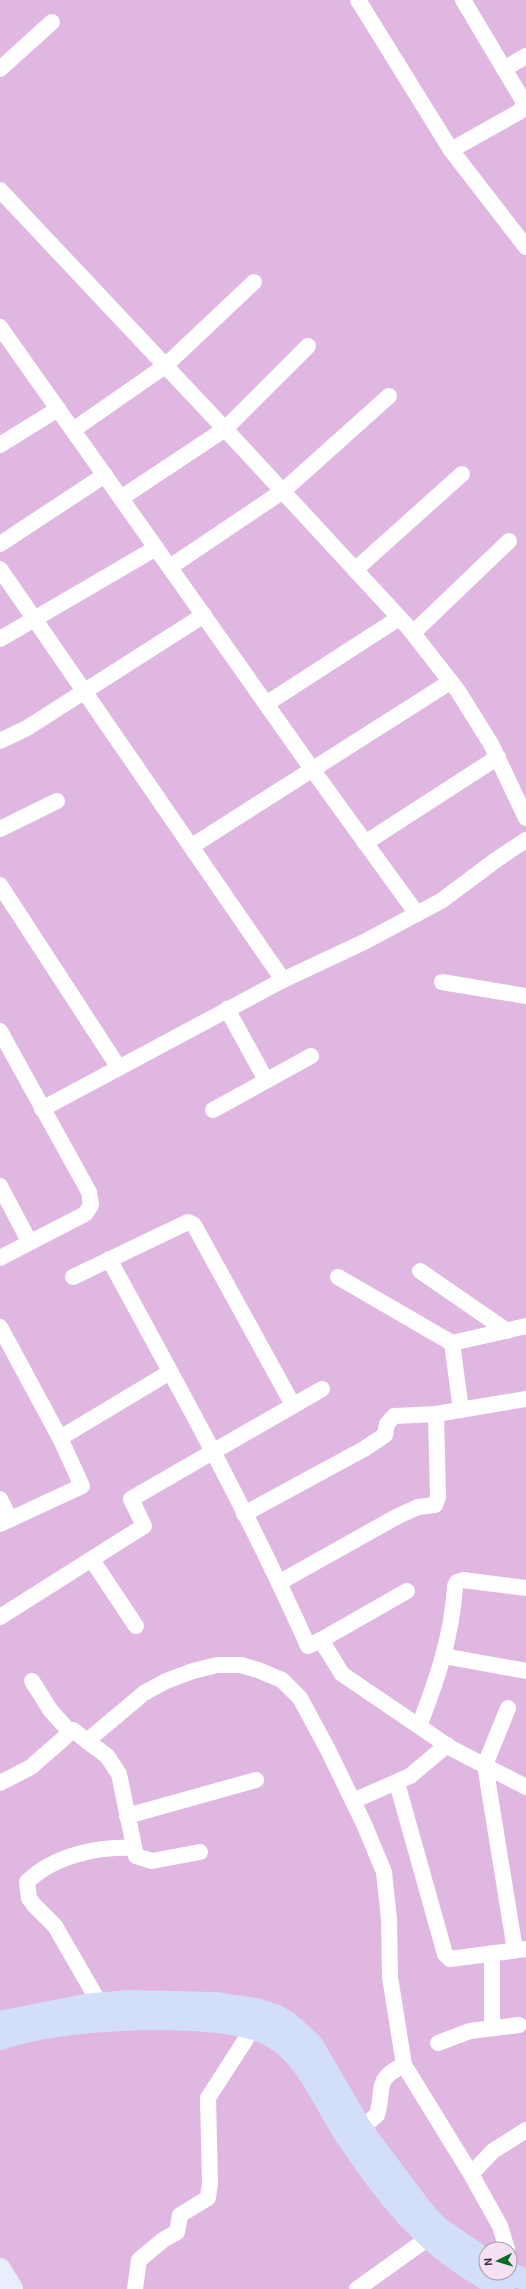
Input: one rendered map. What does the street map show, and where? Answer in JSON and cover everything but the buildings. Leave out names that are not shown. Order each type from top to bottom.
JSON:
[{"type":"main road","points":[[0,2022],[39,2013],[100,2004],[179,2001],[256,2009],[275,2015],[294,2027],[312,2044],[361,2128],[397,2179],[438,2227],[478,2254]]},
{"type":"main road","points":[[0,2039],[40,2030],[130,2020],[179,2020],[253,2028],[280,2041],[293,2053],[348,2139],[409,2220],[427,2239],[460,2264],[478,2268]]},
{"type":"main road","points":[[0,2269],[12,2289]]},
{"type":"street","points":[[358,0],[451,150],[523,238]]},
{"type":"street","points":[[451,150],[519,112],[524,104],[462,0]]},
{"type":"street","points":[[0,68],[52,22]]},
{"type":"street","points":[[504,69],[526,56]]},
{"type":"street","points":[[0,190],[283,491],[413,633],[450,682],[491,744],[526,818]]},
{"type":"street","points":[[74,430],[165,366],[254,282]]},
{"type":"street","points":[[2,335],[74,430],[312,770],[417,914]]},
{"type":"street","points":[[121,498],[225,429],[308,346]]},
{"type":"street","points":[[170,567],[283,491],[389,396]]},
{"type":"street","points":[[0,445],[58,409]]},
{"type":"street","points":[[355,570],[462,474]]},
{"type":"street","points":[[0,544],[105,475]]},
{"type":"street","points":[[413,633],[509,542]]},
{"type":"street","points":[[0,639],[156,548]]},
{"type":"street","points":[[0,569],[36,619],[82,692],[192,846],[283,980]]},
{"type":"street","points":[[0,741],[27,728],[204,615]]},
{"type":"street","points":[[266,704],[399,618]]},
{"type":"street","points":[[192,846],[450,682]]},
{"type":"street","points":[[365,842],[498,757]]},
{"type":"street","points":[[0,829],[57,801]]},
{"type":"street","points":[[42,1109],[283,980],[364,942],[441,901],[496,860],[526,840]]},
{"type":"street","points":[[0,884],[119,1068]]},
{"type":"street","points":[[442,982],[526,996]]},
{"type":"street","points":[[227,1010],[266,1080]]},
{"type":"street","points":[[0,1031],[88,1192],[91,1205],[85,1214],[29,1241],[0,1258]]},
{"type":"street","points":[[213,1110],[311,1056]]},
{"type":"street","points":[[0,1186],[29,1241]]},
{"type":"street","points":[[73,1277],[188,1222],[194,1225],[293,1405]]},
{"type":"street","points":[[109,1259],[280,1582],[308,1646],[407,1591]]},
{"type":"street","points":[[420,1271],[507,1331]]},
{"type":"street","points":[[338,1277],[452,1343],[526,1326]]},
{"type":"street","points":[[0,1327],[60,1438],[82,1486],[5,1522],[0,1499]]},
{"type":"street","points":[[452,1343],[461,1410]]},
{"type":"street","points":[[60,1438],[170,1372]]},
{"type":"street","points":[[0,1617],[144,1526],[131,1499],[211,1451],[322,1389]]},
{"type":"street","points":[[244,1514],[385,1436],[387,1424],[394,1416],[436,1414],[526,1398]]},
{"type":"street","points":[[280,1582],[398,1516],[418,1507],[435,1505],[438,1497],[436,1414]]},
{"type":"street","points":[[92,1560],[136,1626]]},
{"type":"street","points":[[420,1726],[440,1672],[457,1582],[463,1580],[526,1588]]},
{"type":"street","points":[[321,1640],[342,1674],[447,1745],[526,1788]]},
{"type":"street","points":[[444,1656],[526,1671]]},
{"type":"street","points":[[87,1741],[144,1693],[166,1681],[193,1671],[217,1665],[241,1665],[282,1680],[300,1698],[328,1750],[384,1872],[389,1919],[390,1977],[404,2065],[471,2174],[502,2230],[505,2241]]},
{"type":"street","points":[[32,1681],[51,1711],[70,1732]]},
{"type":"street","points":[[397,1784],[445,1954],[450,1959],[521,1949],[485,1766],[508,1708]]},
{"type":"street","points":[[0,1783],[31,1767],[73,1730],[114,1763],[119,1774],[133,1848],[136,1856],[152,1860],[200,1852]]},
{"type":"street","points":[[353,1802],[397,1784],[410,1776],[447,1745]]},
{"type":"street","points":[[127,1816],[256,1780]]},
{"type":"street","points":[[100,2004],[55,1926],[29,1898],[27,1882],[47,1868],[84,1852],[112,1848],[133,1848]]},
{"type":"street","points":[[492,1953],[492,2027]]},
{"type":"street","points":[[438,2043],[470,2032],[492,2027],[519,2025]]},
{"type":"street","points":[[134,2289],[139,2260],[163,2240],[177,2232],[180,2215],[208,2198],[210,2183],[208,2098],[253,2028]]},
{"type":"street","points":[[361,2128],[377,2115],[383,2079],[391,2072],[404,2065]]},
{"type":"street","points":[[471,2174],[493,2151],[526,2130]]},
{"type":"street","points":[[357,2289],[427,2239]]}]
